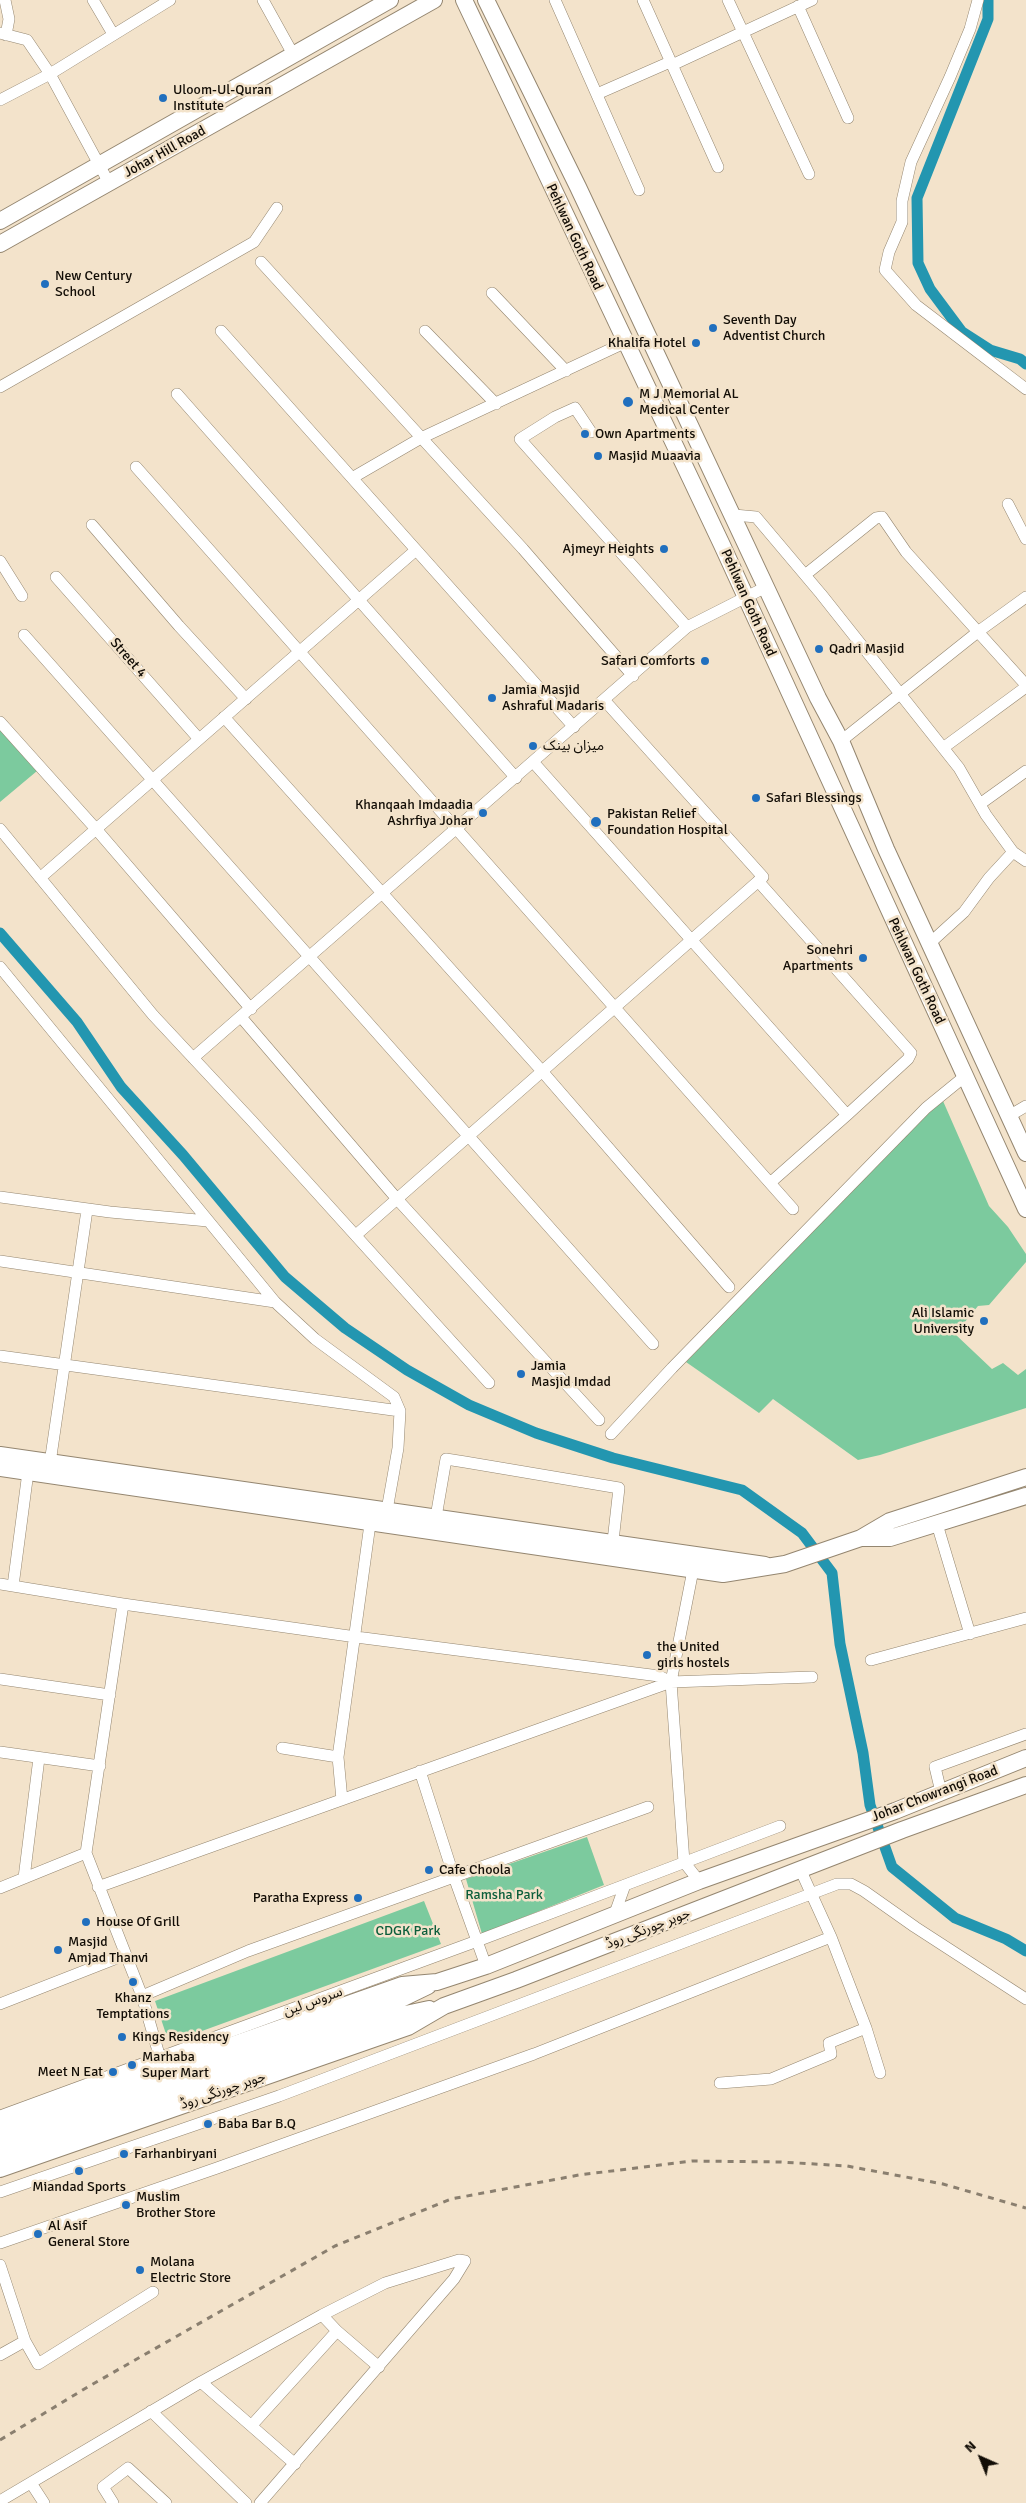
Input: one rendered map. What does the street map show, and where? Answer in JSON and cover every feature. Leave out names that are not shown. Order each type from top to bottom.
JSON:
[{"type":"main road","points":[[0,221],[100,167],[390,0]]},
{"type":"main road","name":"Johar Hill Road","points":[[0,244],[434,0]]},
{"type":"main road","name":"Pehlwan Goth Road","points":[[464,0],[632,360],[746,598],[1026,1209]]},
{"type":"main road","name":"Pehlwan Goth Road","points":[[486,0],[578,187],[654,351],[734,515],[766,587],[842,741],[886,849],[1026,1153]]},
{"type":"main road","points":[[485,48],[505,40]]},
{"type":"main road","points":[[632,360],[654,351]]},
{"type":"main road","points":[[687,473],[708,463]]},
{"type":"main road","points":[[0,1455],[50,1463],[117,1479],[370,1524],[724,1574],[780,1565],[861,1538],[890,1521],[1026,1477]]},
{"type":"main road","points":[[0,1468],[117,1479],[387,1510],[780,1565]]},
{"type":"main road","points":[[861,1538],[890,1538],[1026,1496]]},
{"type":"main road","name":"Johar Chowrangi Road","points":[[843,1829],[895,1811],[1026,1758]]},
{"type":"main road","name":"Johar Chowrangi Road","points":[[851,1850],[1026,1785]]},
{"type":"main road","name":"جوہر چورنگی روڈ","points":[[0,2141],[401,1999],[437,1982],[486,1966],[699,1881],[843,1829]]},
{"type":"main road","name":"جوہر چورنگی روڈ","points":[[0,2169],[408,2026],[444,2006],[851,1850]]},
{"type":"main road","name":"جوہر چورنگی روڈ","points":[[0,2127],[399,1978],[437,1982]]},
{"type":"main road","name":"جوہر چورنگی روڈ","points":[[0,2156],[401,2015],[444,2006]]},
{"type":"street","points":[[5,0],[9,19],[3,34],[27,40],[50,74],[109,183]]},
{"type":"street","points":[[93,0],[113,34]]},
{"type":"street","points":[[0,100],[50,74],[170,0]]},
{"type":"street","points":[[263,0],[294,56]]},
{"type":"street","points":[[555,0],[639,190]]},
{"type":"street","points":[[643,0],[718,167]]},
{"type":"street","points":[[728,0],[809,174]]},
{"type":"street","points":[[596,94],[671,64],[812,0]]},
{"type":"street","points":[[978,0],[970,29],[957,61],[911,162],[902,201],[902,222],[889,252],[885,270],[916,305],[1026,389]]},
{"type":"street","points":[[798,6],[848,118]]},
{"type":"street","points":[[0,387],[254,242],[277,208]]},
{"type":"street","points":[[261,262],[522,549],[633,676]]},
{"type":"street","points":[[492,293],[566,371]]},
{"type":"street","points":[[221,331],[574,728]]},
{"type":"street","points":[[425,332],[496,404]]},
{"type":"street","points":[[352,478],[422,438],[624,343]]},
{"type":"street","points":[[177,394],[360,599],[516,778]]},
{"type":"street","points":[[592,432],[575,408],[554,417],[520,438],[687,627]]},
{"type":"street","points":[[136,467],[793,1209]]},
{"type":"street","points":[[1008,504],[1026,538]]},
{"type":"street","points":[[734,515],[756,517],[805,575],[960,768],[980,804],[1013,852],[1026,861]]},
{"type":"street","points":[[805,575],[876,518],[882,517],[906,552],[979,631],[1026,686],[943,748]]},
{"type":"street","points":[[92,525],[179,626],[246,699]]},
{"type":"street","points":[[40,878],[416,550]]},
{"type":"street","points":[[0,561],[22,596]]},
{"type":"street","name":"Street 4","points":[[56,577],[199,739]]},
{"type":"street","points":[[193,1058],[534,763],[687,627],[766,587]]},
{"type":"street","points":[[842,741],[979,631],[1026,597]]},
{"type":"street","points":[[24,635],[653,1344]]},
{"type":"street","points":[[356,1235],[763,876],[605,701]]},
{"type":"street","points":[[224,717],[541,1070],[729,1288]]},
{"type":"street","points":[[0,722],[96,829],[251,1009]]},
{"type":"street","points":[[534,763],[847,1115]]},
{"type":"street","points":[[980,804],[1026,771]]},
{"type":"street","points":[[0,829],[153,1015],[356,1235],[489,1383]]},
{"type":"street","points":[[930,943],[964,912],[989,878],[1013,852]]},
{"type":"street","points":[[758,881],[911,1053],[908,1058],[847,1115],[770,1183]]},
{"type":"street","points":[[0,966],[275,1302],[315,1339],[394,1397],[400,1411],[398,1448],[387,1510]]},
{"type":"street","points":[[241,1017],[397,1199],[599,1420]]},
{"type":"street","points":[[611,1434],[679,1361],[926,1108],[964,1076]]},
{"type":"street","points":[[1009,1116],[1026,1106]]},
{"type":"street","points":[[0,1196],[87,1210],[208,1221]]},
{"type":"street","points":[[50,1463],[76,1272],[87,1210]]},
{"type":"street","points":[[0,1261],[275,1302]]},
{"type":"street","points":[[0,1356],[400,1411]]},
{"type":"street","points":[[436,1517],[446,1459],[619,1488],[613,1542]]},
{"type":"street","points":[[13,1586],[28,1472]]},
{"type":"street","points":[[342,1800],[338,1757],[356,1637],[370,1524]]},
{"type":"street","points":[[937,1524],[970,1634]]},
{"type":"street","points":[[692,1570],[672,1682],[684,1862],[699,1881]]},
{"type":"street","points":[[0,1584],[123,1604],[356,1637],[607,1671],[659,1676],[672,1682]]},
{"type":"street","points":[[123,1604],[86,1853],[142,1996],[160,2058]]},
{"type":"street","points":[[871,1660],[1026,1618]]},
{"type":"street","points":[[98,1887],[672,1682],[812,1677]]},
{"type":"street","points":[[0,1679],[110,1695]]},
{"type":"street","points":[[941,1792],[936,1768],[1026,1734]]},
{"type":"street","points":[[282,1748],[338,1757]]},
{"type":"street","points":[[0,1752],[100,1766]]},
{"type":"street","points":[[24,1878],[38,1758]]},
{"type":"street","points":[[420,1771],[454,1877],[486,1966]]},
{"type":"street","points":[[142,1996],[248,1951],[648,1807]]},
{"type":"street","name":"سروس لین","points":[[0,2116],[160,2058],[399,1978],[477,1941],[780,1826]]},
{"type":"street","points":[[0,1888],[86,1853]]},
{"type":"street","points":[[801,1870],[831,1938],[866,2028],[880,2073]]},
{"type":"street","points":[[0,2192],[279,2096],[837,1884],[858,1887],[1026,1999]]},
{"type":"street","points":[[614,1916],[625,1885]]},
{"type":"street","points":[[0,2243],[534,2054],[831,1938]]},
{"type":"street","points":[[0,2004],[125,1955]]},
{"type":"street","points":[[720,2083],[771,2079],[831,2054],[829,2043],[866,2028]]},
{"type":"street","points":[[0,2501],[201,2382],[322,2314],[385,2283],[460,2260],[465,2261],[454,2279],[260,2503]]},
{"type":"street","points":[[0,2265],[25,2341],[37,2363],[40,2364],[154,2292]]},
{"type":"street","points":[[322,2314],[337,2331],[379,2367]]},
{"type":"street","points":[[252,2425],[337,2331]]},
{"type":"street","points":[[0,2355],[25,2341]]},
{"type":"street","points":[[201,2382],[295,2464]]},
{"type":"street","points":[[152,2411],[246,2503]]},
{"type":"street","points":[[113,2503],[103,2487],[128,2468],[166,2503]]},
{"type":"street","points":[[31,2483],[44,2503]]},
{"type":"green space","points":[[0,727],[37,771],[0,802]]},
{"type":"green space","points":[[943,1101],[989,1206],[1008,1227],[1026,1254],[1026,1262],[989,1305],[978,1306],[955,1334],[992,1369],[1003,1363],[1018,1375],[1026,1369],[1026,1408],[880,1455],[858,1460],[773,1399],[759,1413],[686,1362],[911,1128]]},
{"type":"green space","name":"Ramsha Park","points":[[587,1837],[604,1885],[482,1934],[466,1879]]},
{"type":"green space","name":"CDGK Park","points":[[424,1901],[441,1944],[169,2043],[155,2001]]},
{"type":"waterway","points":[[988,0],[988,19],[917,198],[918,263],[930,289],[962,332],[990,350],[1020,359],[1026,364]]},
{"type":"waterway","points":[[0,933],[77,1022],[121,1087],[183,1155],[285,1277],[345,1328],[407,1370],[469,1405],[536,1433],[613,1458],[742,1490],[802,1533],[832,1573],[840,1644],[863,1753],[870,1805],[892,1867],[955,1918],[1006,1939],[1026,1951]]},
{"type":"railway","points":[[0,2440],[86,2388],[335,2246],[451,2199],[579,2175],[692,2161],[781,2162],[847,2166],[943,2184],[1026,2208]]},
{"type":"place","name":"Uloom-Ul-Quran Institute","points":[[163,98]]},
{"type":"place","name":"New Century School","points":[[45,284]]},
{"type":"place","name":"Seventh Day Adventist Church","points":[[713,328]]},
{"type":"place","name":"Khalifa Hotel","points":[[696,343]]},
{"type":"place","name":"M J Memorial AL Medical Center","points":[[628,402]]},
{"type":"place","name":"Own Apartments","points":[[585,434]]},
{"type":"place","name":"Masjid Muaavia","points":[[598,456]]},
{"type":"place","name":"Ajmeyr Heights","points":[[664,549]]},
{"type":"place","name":"Qadri Masjid","points":[[819,649]]},
{"type":"place","name":"Safari Comforts","points":[[705,661]]},
{"type":"place","name":"Jamia Masjid Ashraful Madaris","points":[[492,698]]},
{"type":"place","name":"میزان بینک","points":[[533,746]]},
{"type":"place","name":"Safari Blessings","points":[[756,798]]},
{"type":"place","name":"Khanqaah Imdaadia Ashrfiya Johar","points":[[483,813]]},
{"type":"place","name":"Pakistan Relief Foundation Hospital","points":[[596,822]]},
{"type":"place","name":"Sonehri Apartments","points":[[863,958]]},
{"type":"place","name":"Ali Islamic University","points":[[984,1321]]},
{"type":"place","name":"Jamia Masjid Imdad","points":[[521,1374]]},
{"type":"place","name":"the United girls hostels","points":[[647,1655]]},
{"type":"place","name":"Cafe Choola","points":[[429,1870]]},
{"type":"place","name":"Paratha Express","points":[[358,1898]]},
{"type":"place","name":"House Of Grill","points":[[86,1922]]},
{"type":"place","name":"Masjid Amjad Thanvi","points":[[58,1950]]},
{"type":"place","name":"Khanz Temptations","points":[[133,1982]]},
{"type":"place","name":"Kings Residency","points":[[122,2037]]},
{"type":"place","name":"Marhaba Super Mart","points":[[132,2065]]},
{"type":"place","name":"Meet N Eat","points":[[113,2072]]},
{"type":"place","name":"Baba Bar B.Q","points":[[208,2124]]},
{"type":"place","name":"Farhanbiryani","points":[[124,2154]]},
{"type":"place","name":"Miandad Sports","points":[[79,2171]]},
{"type":"place","name":"Muslim Brother Store","points":[[126,2205]]},
{"type":"place","name":"Al Asif General Store","points":[[38,2234]]},
{"type":"place","name":"Molana Electric Store","points":[[140,2270]]}]
